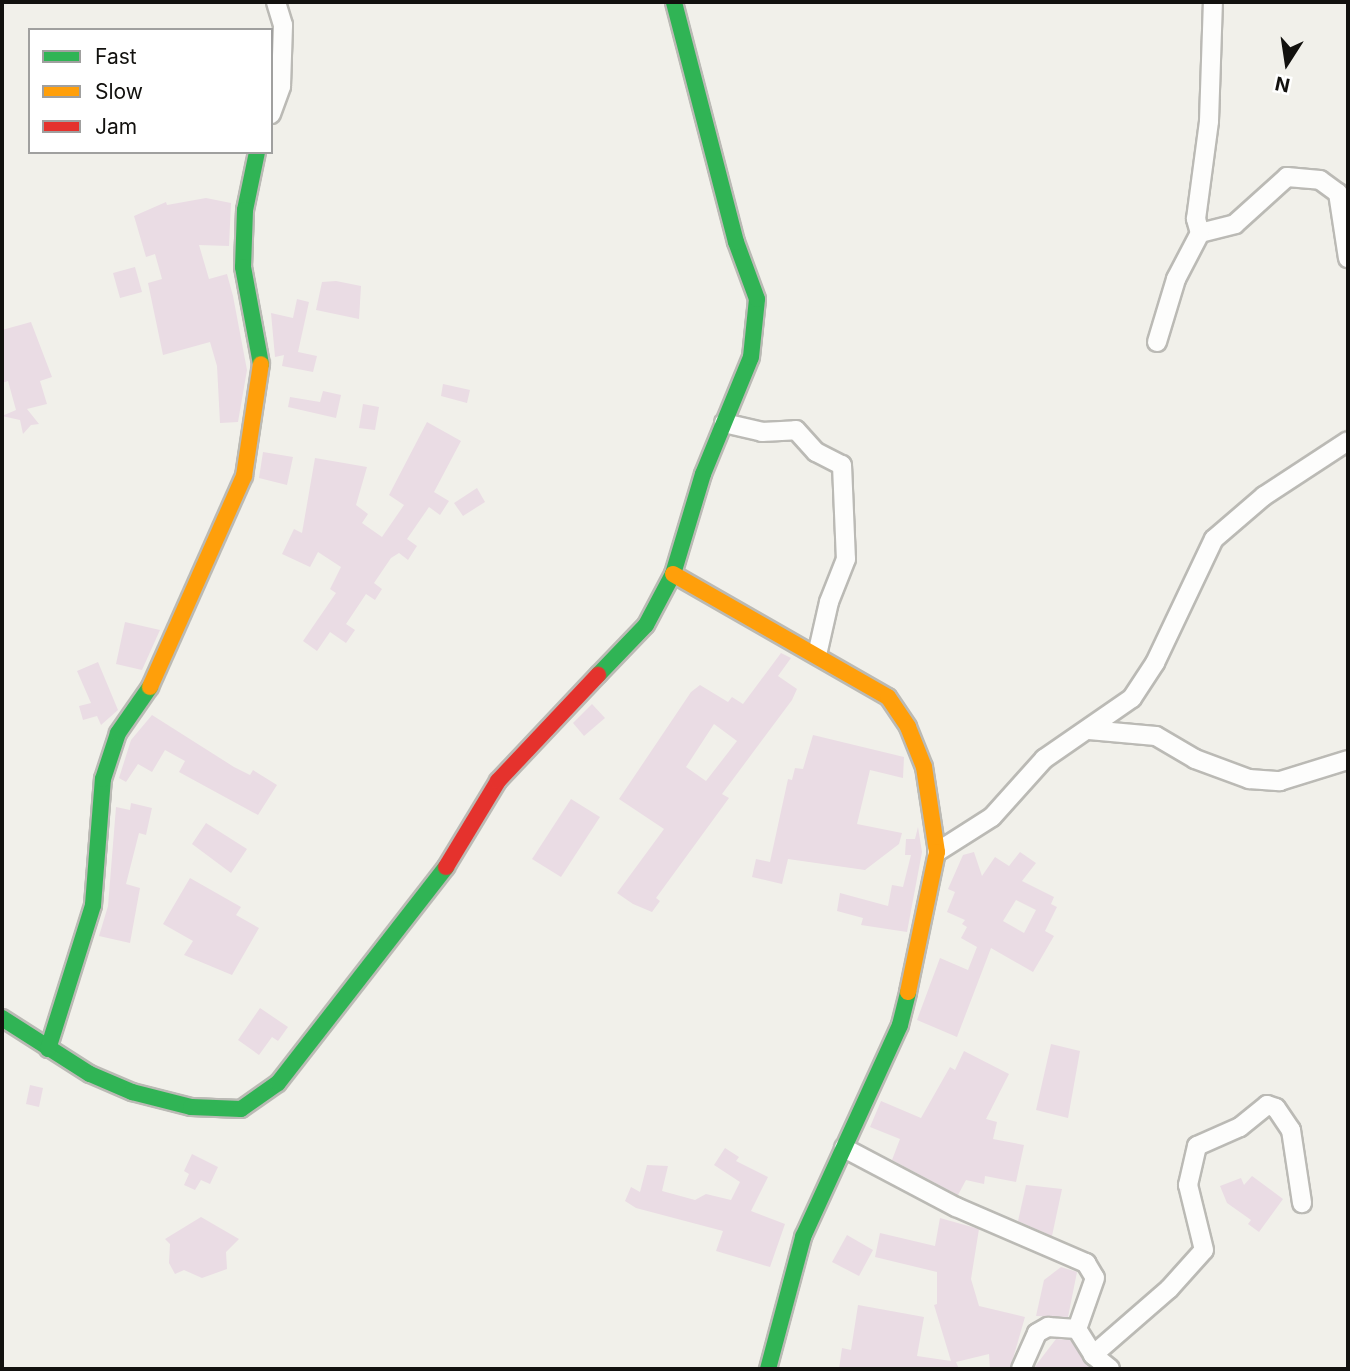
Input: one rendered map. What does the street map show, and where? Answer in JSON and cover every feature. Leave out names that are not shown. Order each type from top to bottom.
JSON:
[{"type":"street","points":[[273,108],[281,86],[283,25],[276,2]]},
{"type":"street","points":[[2,1018],[48,1049],[132,1092],[191,1107],[242,1109],[278,1083],[451,861],[498,781],[568,704],[612,664],[646,625],[673,574],[703,474],[751,357],[757,299],[736,242],[674,2]]},
{"type":"street","points":[[1157,342],[1176,279],[1200,233],[1196,219],[1209,121],[1213,2]]},
{"type":"street","points":[[48,1049],[93,905],[103,779],[114,744],[144,702],[244,476],[261,381],[243,267],[245,210],[257,154]]},
{"type":"street","points":[[1200,233],[1235,224],[1287,177],[1320,180],[1338,193],[1348,258]]},
{"type":"street","points":[[724,423],[762,432],[796,430],[816,452],[842,465],[846,559],[829,602],[817,655]]},
{"type":"street","points":[[937,852],[992,817],[1044,759],[1132,698],[1155,663],[1214,539],[1264,496],[1348,441]]},
{"type":"street","points":[[673,574],[888,697],[908,727],[924,767],[937,852],[933,887],[900,1025],[803,1237],[768,1369]]},
{"type":"street","points":[[1089,730],[1156,736],[1195,759],[1249,779],[1290,779],[1348,760]]},
{"type":"street","points":[[1093,1355],[1169,1289],[1204,1250],[1188,1185],[1197,1146],[1240,1127],[1267,1105],[1276,1108],[1292,1130],[1302,1203]]},
{"type":"street","points":[[844,1148],[956,1207],[1086,1263],[1095,1279],[1077,1329]]},
{"type":"street","points":[[1021,1369],[1037,1333],[1048,1327],[1077,1329]]},
{"type":"street","points":[[1077,1329],[1093,1355],[1110,1369]]},
{"type":"building","points":[[206,198],[231,203],[229,246],[199,245],[209,279],[227,274],[233,296],[247,370],[238,422],[220,423],[217,366],[210,342],[163,355],[148,283],[162,279],[155,254],[146,257],[134,216],[166,202],[167,205]]},
{"type":"building","points":[[135,267],[142,292],[120,298],[113,273]]},
{"type":"building","points":[[336,281],[361,286],[359,319],[316,310],[322,282]]},
{"type":"building","points":[[297,299],[309,302],[298,352],[317,356],[313,372],[282,366],[284,355],[275,357],[271,313],[293,318]]},
{"type":"building","points":[[31,322],[52,377],[40,381],[47,404],[27,409],[39,424],[31,425],[23,434],[20,420],[2,416],[16,410],[8,381],[2,383],[2,330]]},
{"type":"building","points":[[443,384],[470,390],[467,403],[441,396]]},
{"type":"building","points":[[323,391],[341,395],[336,418],[288,407],[290,397],[320,402]]},
{"type":"building","points":[[363,404],[379,407],[375,430],[359,428]]},
{"type":"building","points":[[427,422],[461,441],[434,492],[449,501],[440,515],[429,507],[407,539],[417,546],[408,560],[399,553],[391,558],[374,583],[382,589],[375,600],[366,594],[346,624],[355,630],[346,643],[330,632],[317,651],[303,641],[336,593],[330,589],[341,567],[318,552],[310,567],[282,554],[294,529],[302,533],[315,458],[367,467],[356,505],[368,514],[362,523],[382,537],[404,505],[389,495]]},
{"type":"building","points":[[263,452],[293,457],[287,485],[259,478]]},
{"type":"building","points":[[477,488],[485,502],[463,516],[454,503]]},
{"type":"building","points":[[125,622],[160,630],[142,670],[116,664]]},
{"type":"building","points":[[781,653],[791,658],[778,676],[797,689],[792,700],[722,794],[729,798],[656,898],[660,901],[652,912],[633,904],[617,893],[664,829],[619,799],[691,692],[700,685],[728,702],[732,697],[743,704]],"holes":[[[714,724],[737,741],[706,781],[686,767]]]},
{"type":"building","points":[[98,662],[118,710],[101,725],[97,716],[83,720],[79,706],[91,703],[77,671]]},
{"type":"building","points":[[592,704],[605,718],[584,736],[573,723]]},
{"type":"building","points":[[152,715],[234,767],[250,775],[253,770],[277,785],[258,815],[179,772],[185,761],[165,750],[152,772],[138,764],[126,782],[119,778],[131,740]]},
{"type":"building","points":[[813,735],[904,757],[903,778],[870,770],[857,824],[902,833],[899,844],[865,870],[788,859],[782,884],[752,877],[756,859],[770,862],[788,779],[792,780],[795,768],[803,769]]},
{"type":"building","points":[[571,799],[600,817],[561,877],[532,859]]},
{"type":"building","points":[[131,803],[152,808],[146,835],[139,833],[126,884],[140,888],[130,943],[99,936],[108,906],[116,807],[130,810]]},
{"type":"building","points":[[206,823],[247,849],[231,873],[192,844]]},
{"type":"building","points":[[918,827],[922,852],[907,932],[861,925],[863,918],[837,911],[840,893],[888,906],[892,885],[903,887],[911,855],[905,855],[906,839],[915,839]]},
{"type":"building","points":[[974,852],[982,876],[995,857],[1009,866],[1020,852],[1036,863],[1022,881],[1054,897],[1051,904],[1057,907],[1045,931],[1054,936],[1033,972],[991,948],[957,1037],[917,1020],[940,958],[968,970],[977,947],[961,938],[967,927],[962,924],[965,920],[947,912],[955,892],[948,889],[963,855]],"holes":[[[1016,900],[1036,910],[1024,933],[1003,921]]]},
{"type":"building","points":[[190,878],[241,907],[236,915],[259,928],[232,975],[184,955],[193,941],[163,924]]},
{"type":"building","points":[[260,1008],[288,1027],[278,1041],[272,1037],[259,1055],[238,1040]]},
{"type":"building","points":[[1051,1044],[1080,1051],[1068,1118],[1036,1110]]},
{"type":"building","points":[[964,1051],[1009,1074],[986,1119],[997,1122],[993,1139],[1024,1145],[1016,1182],[985,1176],[984,1184],[966,1180],[958,1195],[892,1160],[900,1139],[870,1127],[881,1101],[921,1118],[950,1067],[955,1070]]},
{"type":"building","points":[[30,1085],[43,1088],[39,1107],[26,1104]]},
{"type":"building","points":[[725,1148],[739,1157],[736,1161],[768,1177],[751,1211],[785,1224],[770,1267],[716,1251],[723,1231],[636,1208],[625,1201],[631,1187],[640,1192],[647,1165],[668,1166],[662,1191],[695,1200],[706,1194],[731,1200],[740,1182],[714,1165]]},
{"type":"building","points":[[192,1154],[218,1167],[210,1184],[201,1180],[195,1190],[184,1185],[189,1174],[184,1171]]},
{"type":"building","points":[[1252,1176],[1283,1199],[1259,1232],[1248,1224],[1251,1220],[1227,1203],[1220,1186],[1241,1178],[1244,1185]]},
{"type":"building","points":[[1026,1185],[1062,1189],[1052,1236],[1018,1221]]},
{"type":"building","points":[[201,1217],[239,1239],[226,1252],[227,1269],[202,1278],[184,1270],[175,1274],[169,1263],[170,1244],[165,1239]]},
{"type":"building","points":[[940,1218],[979,1229],[971,1279],[979,1306],[1025,1317],[1010,1369],[990,1369],[989,1354],[956,1362],[959,1369],[839,1369],[842,1348],[851,1350],[858,1305],[924,1317],[917,1356],[951,1361],[934,1305],[937,1304],[937,1272],[875,1257],[880,1233],[935,1246]]},
{"type":"building","points":[[847,1235],[873,1250],[859,1276],[832,1262]]},
{"type":"building","points":[[1061,1267],[1077,1272],[1068,1317],[1036,1316],[1044,1280]]},
{"type":"building","points":[[1056,1339],[1070,1340],[1092,1369],[1033,1369]]},
{"type":"traffic: fast","points":[[598,675],[646,625],[673,574],[703,474],[751,357],[757,299],[736,242],[674,2]]},
{"type":"traffic: fast","points":[[257,154],[245,210],[243,267],[261,364]]},
{"type":"traffic: fast","points":[[48,1049],[93,905],[103,779],[118,733],[150,687]]},
{"type":"traffic: fast","points":[[2,1018],[90,1074],[132,1092],[191,1107],[241,1109],[278,1083],[446,867]]},
{"type":"traffic: fast","points":[[768,1369],[803,1237],[900,1025],[908,992]]},
{"type":"traffic: slow","points":[[150,687],[244,476],[261,364]]},
{"type":"traffic: slow","points":[[673,574],[888,697],[908,727],[924,767],[937,852],[908,992]]},
{"type":"traffic: jam","points":[[446,867],[498,781],[598,675]]}]
